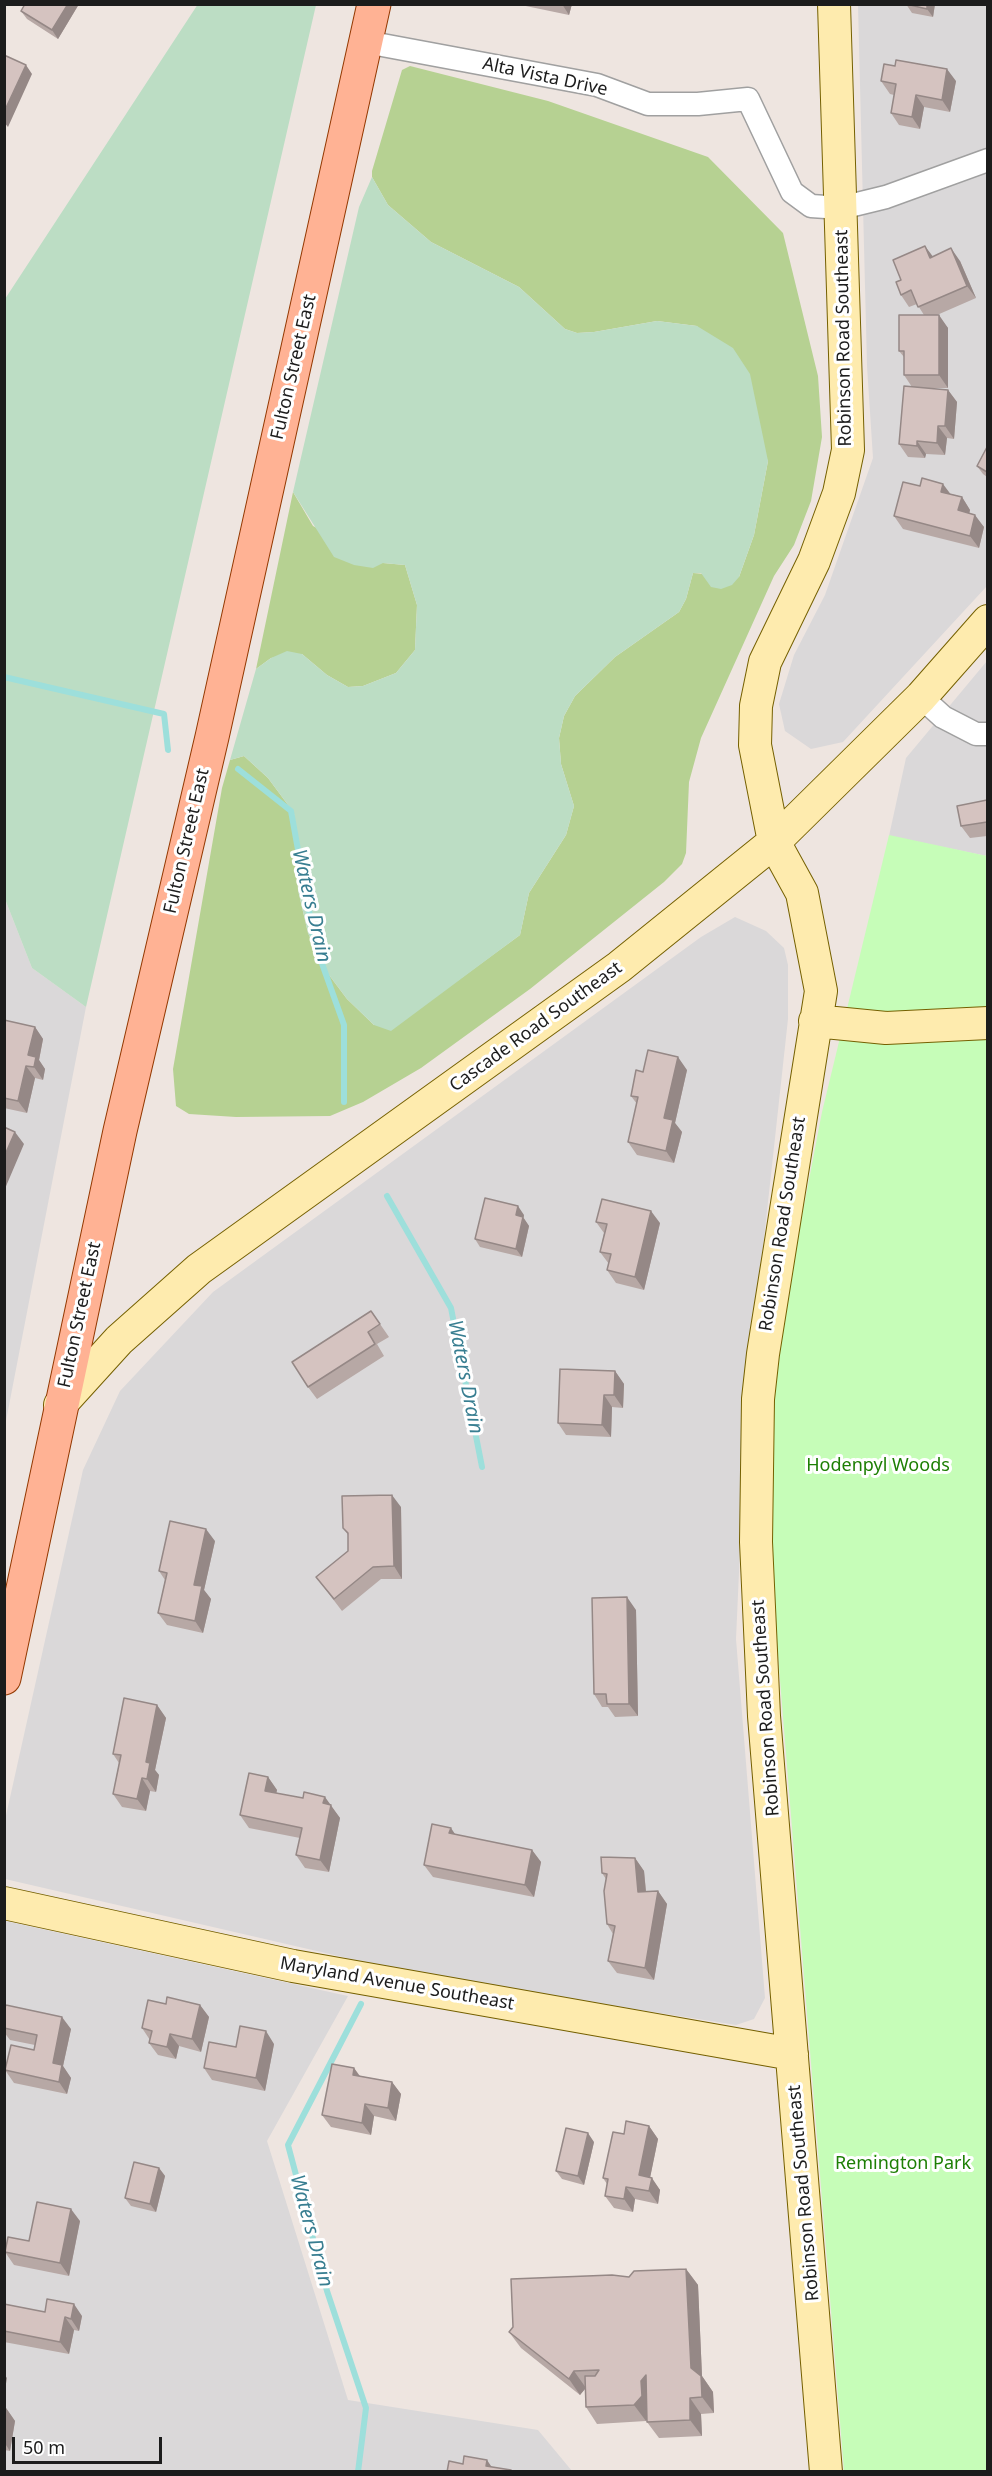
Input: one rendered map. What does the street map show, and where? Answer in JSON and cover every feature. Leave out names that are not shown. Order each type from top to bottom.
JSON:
[{"type":"main road","name":"Fulton Street East","points":[[4,1678],[60,1405],[374,4]]},
{"type":"main road","name":"Robinson Road Southeast","points":[[826,2472],[764,1716],[757,1552],[756,1462],[763,1354],[821,991],[802,893],[774,842],[755,745],[756,706],[765,662],[814,561],[839,493],[848,450],[834,4]]},
{"type":"main road","name":"Cascade Road Southeast","points":[[60,1405],[118,1340],[199,1269],[604,978],[774,842],[921,697],[987,621]]},
{"type":"main road","points":[[815,1021],[886,1028],[987,1023]]},
{"type":"main road","name":"Maryland Avenue Southeast","points":[[4,1903],[293,1966],[792,2054]]},
{"type":"street","name":"Alta Vista Drive","points":[[366,42],[597,85],[648,104],[698,104],[748,99],[792,192],[811,206],[841,208]]},
{"type":"street","points":[[841,208],[886,197],[987,160]]},
{"type":"street","points":[[921,697],[943,717],[976,734],[987,734]]},
{"type":"shaded area","points":[[858,5],[987,5],[987,586],[843,742],[811,749],[785,731],[779,704],[794,655],[825,595],[873,458],[867,366]]},
{"type":"shaded area","points":[[987,661],[987,856],[889,836],[906,758]]},
{"type":"shaded area","points":[[5,899],[32,968],[86,1007],[5,1426]]},
{"type":"shaded area","points":[[735,917],[766,931],[784,948],[788,965],[788,1019],[747,1394],[736,1639],[765,1998],[754,2019],[736,2025],[425,1976],[5,1879],[5,1820],[83,1470],[120,1391],[213,1292],[701,937]]},
{"type":"shaded area","points":[[5,1921],[348,1996],[267,2141],[348,2400],[538,2430],[572,2471],[5,2472]]},
{"type":"green space","points":[[198,4],[316,5],[86,1007],[32,968],[5,899],[5,299]]},
{"type":"green space","points":[[410,66],[548,101],[708,157],[783,233],[818,376],[822,437],[811,501],[794,545],[774,576],[701,738],[689,782],[686,853],[682,864],[664,882],[530,989],[421,1068],[363,1102],[330,1116],[236,1117],[189,1114],[176,1106],[173,1069],[222,788],[230,760],[244,756],[268,778],[294,813],[298,890],[308,933],[323,967],[347,999],[374,1025],[457,981],[520,935],[529,893],[566,835],[574,806],[561,764],[559,738],[564,716],[575,696],[615,657],[679,612],[686,599],[693,573],[739,577],[754,535],[768,461],[697,326],[657,321],[594,332],[577,333],[565,329],[519,287],[431,242],[388,205],[372,177],[372,171],[402,70]]},
{"type":"green space","points":[[372,177],[388,205],[431,242],[519,287],[565,329],[577,333],[594,332],[657,321],[697,326],[733,348],[750,374],[768,461],[754,535],[739,577],[732,585],[721,589],[711,587],[701,573],[693,573],[686,599],[679,612],[615,657],[575,696],[564,716],[559,738],[561,764],[574,806],[566,835],[529,893],[520,935],[391,1031],[374,1025],[347,999],[323,967],[308,933],[298,890],[294,813],[268,778],[244,756],[230,760],[256,669],[271,658],[287,651],[302,654],[327,675],[348,687],[363,686],[396,673],[415,650],[417,605],[405,565],[383,563],[373,568],[354,565],[334,557],[293,492],[359,207]]},
{"type":"green space","points":[[293,492],[313,526],[383,563],[405,565],[417,605],[415,650],[396,673],[363,686],[348,687],[327,675],[302,654],[271,658],[256,669]]},
{"type":"green space","name":"Hodenpyl Woods","points":[[889,835],[987,856],[987,2471],[844,2471],[770,1556],[769,1444],[779,1336],[822,1112]]},
{"type":"building","points":[[25,4],[68,4],[52,30],[21,11]]},
{"type":"building","points":[[906,4],[927,4],[927,9]]},
{"type":"building","points":[[4,55],[26,65],[4,112]]},
{"type":"building","points":[[896,60],[947,69],[942,100],[916,95],[912,117],[891,113],[896,84],[881,81],[884,64],[895,66]]},
{"type":"building","points":[[925,246],[930,258],[951,248],[967,286],[918,307],[911,290],[901,295],[896,282],[901,280],[893,260]]},
{"type":"building","points":[[899,315],[939,315],[939,375],[904,375],[904,351],[899,351]]},
{"type":"building","points":[[904,386],[948,390],[945,426],[938,426],[937,443],[917,441],[917,446],[899,444]]},
{"type":"building","points":[[987,447],[987,472],[977,466]]},
{"type":"building","points":[[922,478],[943,484],[941,492],[962,497],[958,510],[975,515],[970,536],[894,516],[903,482],[920,486]]},
{"type":"building","points":[[987,800],[987,822],[961,826],[957,806]]},
{"type":"building","points":[[4,1020],[35,1027],[28,1055],[36,1057],[34,1067],[26,1066],[18,1101],[4,1098]]},
{"type":"building","points":[[648,1050],[678,1057],[664,1118],[673,1120],[666,1151],[628,1142],[638,1097],[631,1096],[636,1070],[643,1072]]},
{"type":"building","points":[[4,1127],[15,1132],[4,1157]]},
{"type":"building","points":[[485,1198],[518,1206],[516,1215],[523,1217],[516,1249],[475,1239]]},
{"type":"building","points":[[602,1199],[651,1211],[635,1277],[607,1270],[611,1254],[600,1252],[607,1224],[596,1222]]},
{"type":"building","points":[[371,1311],[380,1324],[368,1332],[375,1344],[308,1387],[292,1362]]},
{"type":"building","points":[[560,1369],[615,1371],[614,1395],[604,1395],[602,1425],[558,1423]]},
{"type":"building","points":[[392,1495],[394,1566],[373,1567],[334,1599],[316,1577],[348,1551],[348,1533],[343,1528],[342,1496]]},
{"type":"building","points":[[170,1521],[206,1529],[194,1585],[202,1586],[195,1621],[158,1613],[167,1573],[159,1571]]},
{"type":"building","points":[[627,1597],[629,1704],[607,1704],[606,1694],[594,1694],[592,1598]]},
{"type":"building","points":[[124,1698],[157,1705],[146,1762],[150,1763],[147,1779],[142,1778],[137,1799],[113,1794],[121,1755],[113,1754]]},
{"type":"building","points":[[249,1773],[268,1777],[265,1791],[303,1798],[304,1792],[325,1797],[323,1803],[331,1805],[320,1860],[296,1855],[302,1828],[240,1815]]},
{"type":"building","points":[[432,1824],[451,1828],[449,1833],[532,1850],[525,1885],[424,1865]]},
{"type":"building","points":[[601,1857],[635,1858],[638,1892],[658,1891],[645,1968],[608,1961],[615,1926],[607,1924],[604,1891],[607,1874],[602,1873]]},
{"type":"building","points":[[167,1997],[200,2005],[192,2039],[170,2034],[167,2047],[149,2043],[152,2031],[142,2028],[148,2000],[166,2004]]},
{"type":"building","points":[[6,2005],[62,2017],[53,2063],[62,2065],[59,2082],[5,2070],[11,2045],[34,2050],[37,2035],[4,2028]]},
{"type":"building","points":[[240,2026],[266,2031],[256,2078],[204,2068],[209,2042],[236,2047]]},
{"type":"building","points":[[332,2064],[354,2068],[353,2075],[392,2082],[388,2108],[365,2104],[362,2123],[322,2115]]},
{"type":"building","points":[[626,2121],[649,2126],[639,2175],[652,2178],[649,2191],[626,2187],[624,2199],[605,2196],[608,2179],[603,2178],[613,2132],[624,2134]]},
{"type":"building","points":[[566,2128],[588,2133],[578,2176],[556,2171]]},
{"type":"building","points":[[134,2162],[159,2168],[150,2204],[125,2198]]},
{"type":"building","points":[[37,2202],[71,2209],[60,2263],[5,2252],[8,2237],[29,2241]]},
{"type":"building","points":[[686,2269],[691,2368],[701,2376],[702,2397],[690,2398],[690,2420],[647,2422],[646,2375],[641,2381],[642,2396],[634,2405],[586,2407],[585,2376],[595,2376],[599,2370],[574,2371],[569,2379],[509,2332],[513,2327],[511,2279],[612,2275],[629,2277],[634,2271]]},
{"type":"building","points":[[47,2299],[74,2304],[71,2319],[65,2317],[60,2342],[4,2331],[4,2304],[45,2312]]},
{"type":"building","points":[[464,2456],[487,2460],[486,2466],[513,2472],[447,2472],[449,2461],[463,2464]]},
{"type":"waterway","name":"Waters Drain","points":[[4,677],[164,714],[168,750]]},
{"type":"waterway","name":"Waters Drain","points":[[238,769],[291,811],[315,944],[344,1025],[344,1102]]},
{"type":"waterway","name":"Waters Drain","points":[[387,1196],[451,1308],[482,1467]]},
{"type":"waterway","name":"Waters Drain","points":[[358,2472],[366,2408],[327,2291],[288,2145],[361,2004]]},
{"type":"park label","name":"Remington Park","points":[[903,2164]]}]
